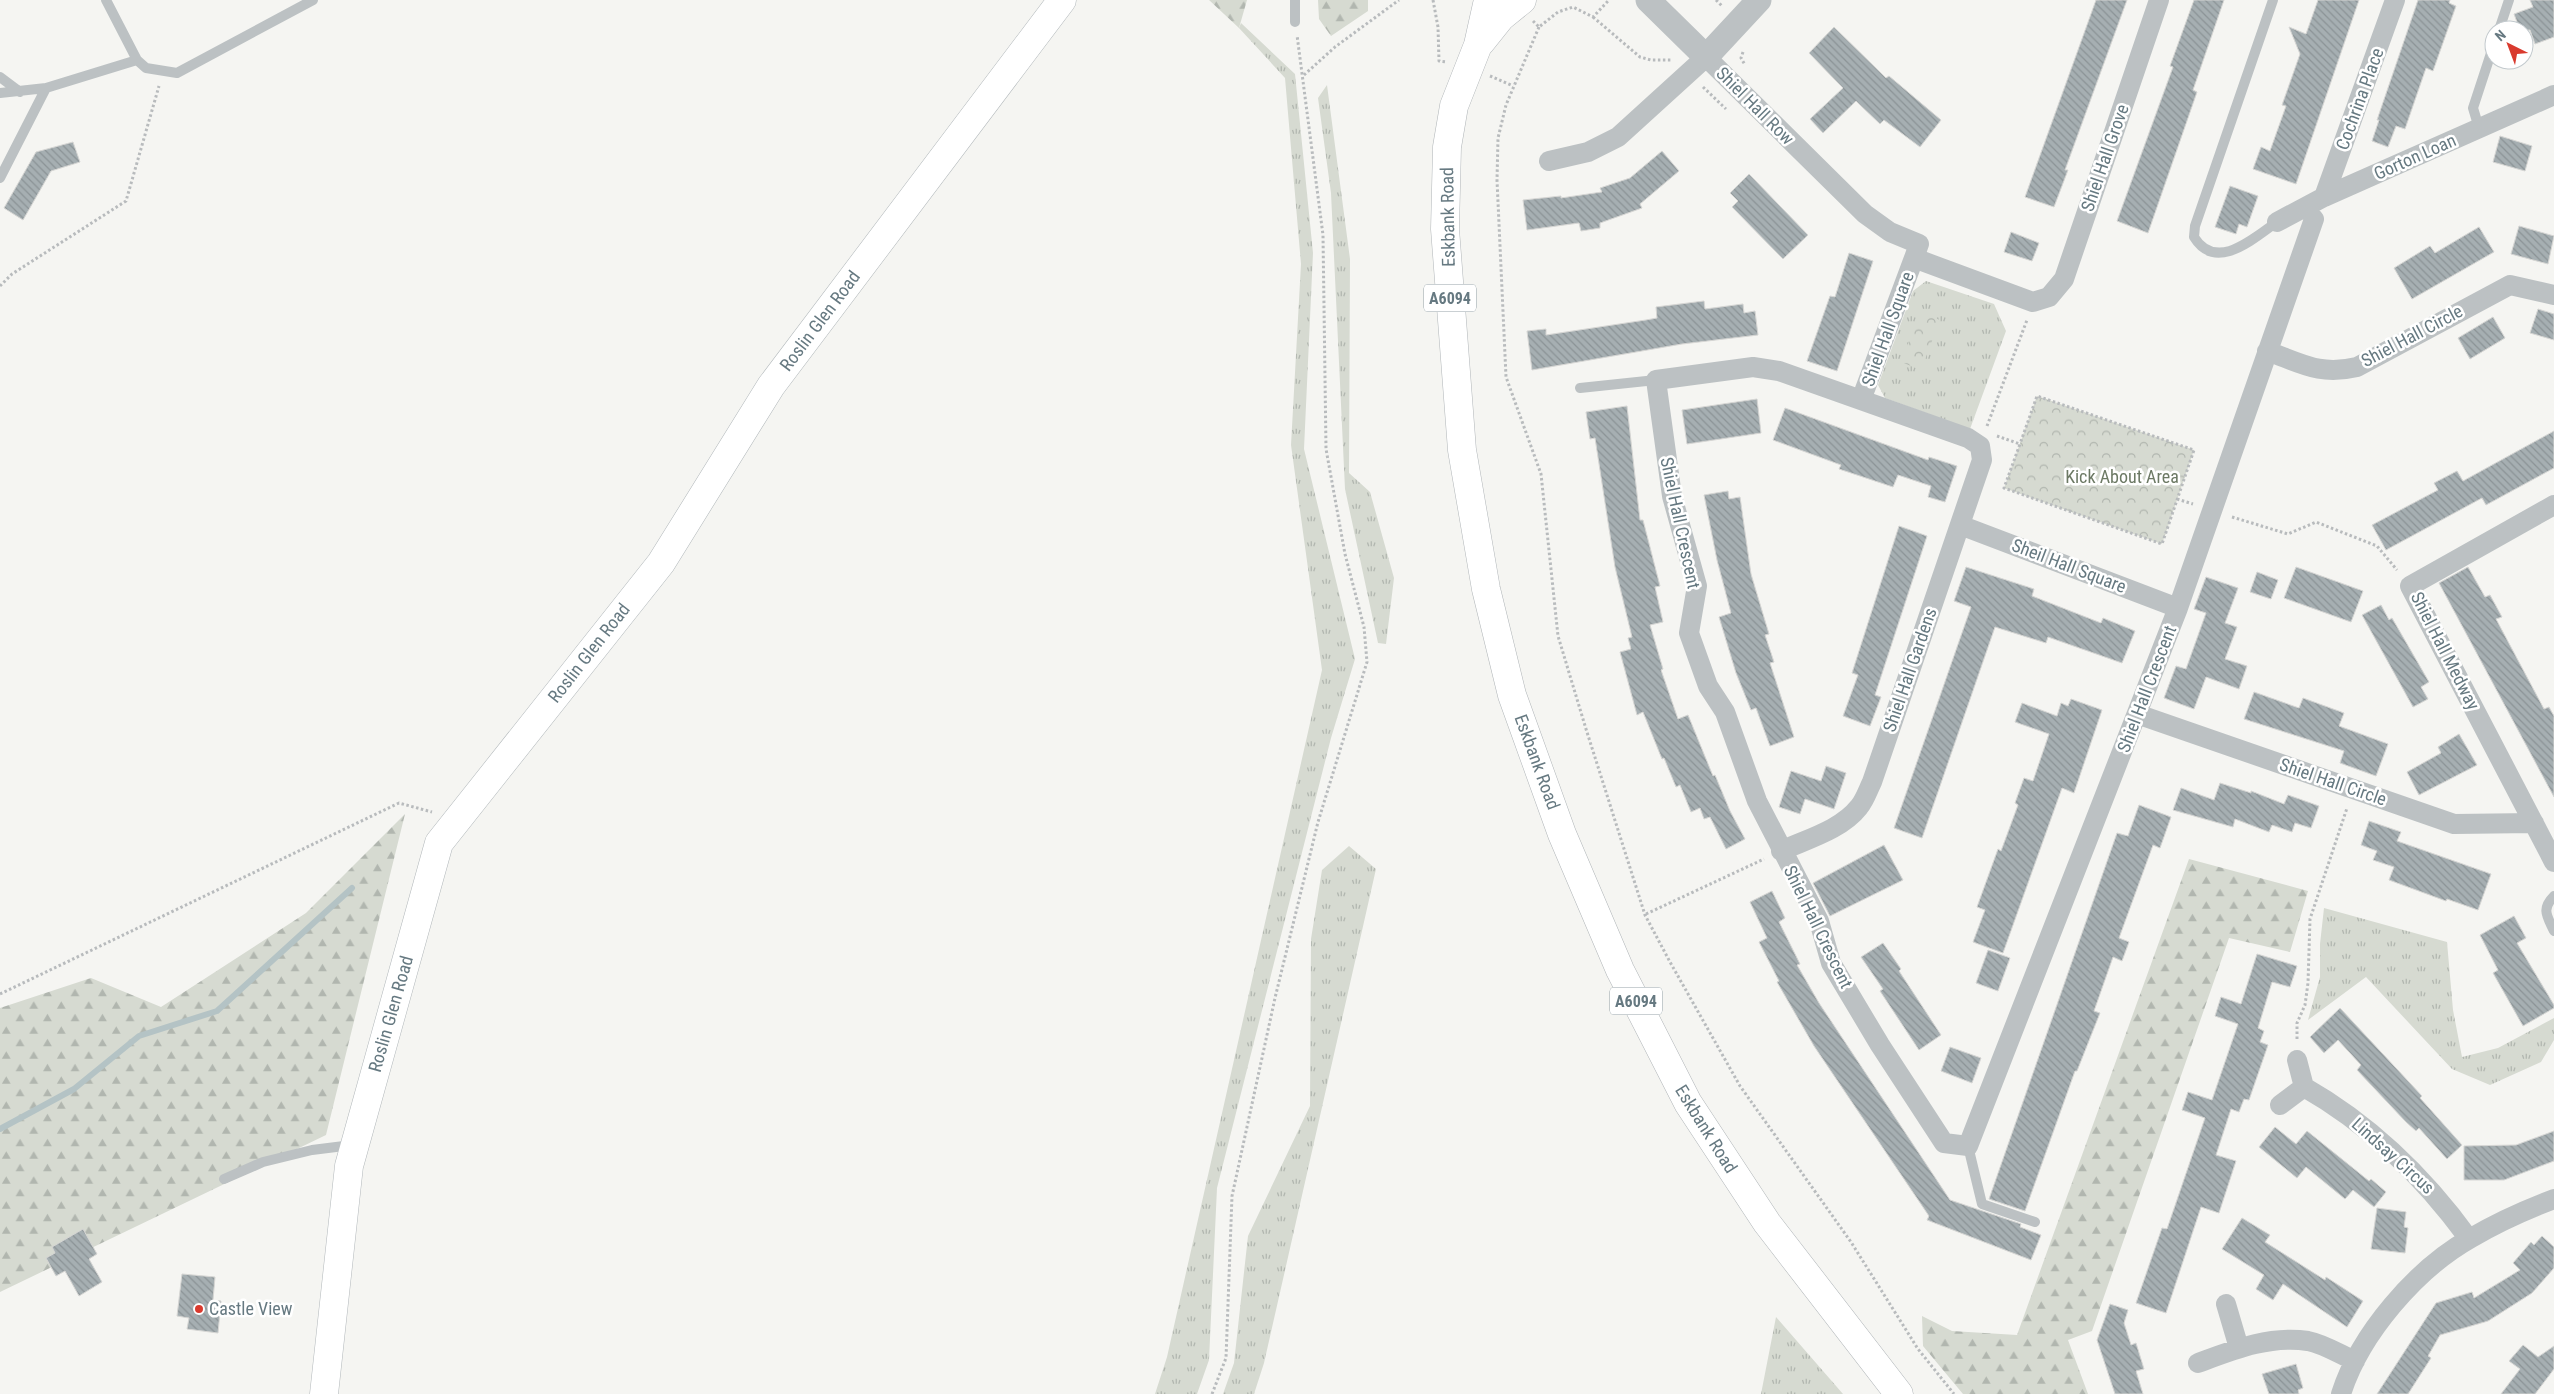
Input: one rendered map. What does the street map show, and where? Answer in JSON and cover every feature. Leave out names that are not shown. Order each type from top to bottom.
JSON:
[{"type":"main road","name":"Roslin Glen Road","points":[[324,1394],[349,1166],[439,843],[661,563],[771,386],[1062,0]]},
{"type":"main road","name":"Eskbank Road","points":[[1488,0],[1478,45],[1454,106],[1447,147],[1445,229],[1462,450],[1486,588],[1512,694],[1562,834],[1620,970],[1688,1103],[1767,1223],[1899,1394]]},
{"type":"main road","name":"Eskbank Road","points":[[1478,45],[1519,1]]},
{"type":"street","points":[[1648,0],[1697,65],[1759,0]]},
{"type":"street","name":"Shiel Hall Grove","points":[[2033,302],[2049,297],[2064,279],[2158,0]]},
{"type":"street","name":"Cochrina Place","points":[[2324,197],[2396,0]]},
{"type":"street","name":"Shiel Hall Row","points":[[1549,161],[1588,152],[1618,137],[1697,65],[1865,214],[1890,232],[1919,244],[1914,258]]},
{"type":"street","name":"Gorton Loan","points":[[2277,222],[2324,197],[2554,95]]},
{"type":"street","points":[[2178,608],[2314,219]]},
{"type":"street","name":"Shiel Hall Square","points":[[1982,439],[1968,438],[1861,400],[1914,258],[2033,302]]},
{"type":"street","name":"Shiel Hall Circle","points":[[2267,350],[2323,371],[2340,371],[2356,367],[2510,285],[2554,295]]},
{"type":"street","points":[[1656,380],[1753,367],[1780,371],[1861,400]]},
{"type":"street","name":"Shiel Hall Crescent","points":[[1656,380],[1672,496],[1697,586],[1689,632],[1708,686],[1725,712],[1757,802],[1819,921],[1832,963],[1880,1046],[1944,1142],[1968,1146],[2178,608]]},
{"type":"street","name":"Shiel Hall Gardens","points":[[1781,851],[1832,828],[1848,818],[1860,805],[1872,782],[1982,460],[1982,439]]},
{"type":"street","name":"Shiel Hall Medway","points":[[2554,505],[2410,586],[2554,862]]},
{"type":"street","name":"Sheil Hall Square","points":[[1960,525],[2178,608]]},
{"type":"street","name":"Shiel Hall Circle","points":[[2137,714],[2454,824],[2534,823]]},
{"type":"street","points":[[2280,1105],[2304,1087],[2297,1060]]},
{"type":"street","name":"Lindsay Circus","points":[[2304,1087],[2325,1099],[2380,1139],[2441,1200],[2469,1239]]},
{"type":"street","points":[[2341,1394],[2355,1361],[2373,1330],[2412,1284],[2469,1239],[2516,1214],[2554,1199]]},
{"type":"street","points":[[2226,1304],[2239,1348]]},
{"type":"street","points":[[2198,1363],[2239,1348],[2283,1339],[2310,1342],[2355,1361]]},
{"type":"lane","points":[[106,0],[137,60],[146,68],[177,73],[313,0]]},
{"type":"lane","points":[[1295,0],[1295,22]]},
{"type":"lane","points":[[2273,0],[2194,226],[2194,237],[2206,250],[2219,254],[2232,252],[2277,222]]},
{"type":"lane","points":[[2502,20],[2509,0]]},
{"type":"lane","points":[[0,93],[46,88],[137,60]]},
{"type":"lane","points":[[2479,128],[2473,108],[2485,70]]},
{"type":"lane","points":[[0,77],[20,92]]},
{"type":"lane","points":[[0,178],[46,88]]},
{"type":"lane","points":[[1580,388],[1656,380]]},
{"type":"lane","points":[[2554,896],[2546,905],[2545,913],[2554,931]]},
{"type":"lane","points":[[224,1179],[263,1162],[312,1150],[355,1144]]},
{"type":"lane","points":[[1968,1146],[1982,1204],[2035,1222]]},
{"type":"path","points":[[1303,76],[1335,47],[1399,0]]},
{"type":"path","points":[[1593,18],[1609,0]]},
{"type":"path","points":[[1716,0],[1752,34],[1744,46],[1741,58],[1750,72]]},
{"type":"path","points":[[1519,1],[1539,27]]},
{"type":"path","points":[[1731,114],[1697,65],[1672,59],[1651,60],[1640,57],[1593,18],[1573,7],[1558,12],[1539,27],[1510,96],[1498,138],[1497,180],[1506,378],[1541,474],[1558,636],[1646,915],[1740,1086],[1851,1242],[1918,1349],[1954,1394]]},
{"type":"path","points":[[1212,1394],[1226,1358],[1232,1196],[1275,998],[1318,822],[1367,662],[1364,627],[1345,554],[1326,449],[1323,234],[1295,22]]},
{"type":"path","points":[[0,286],[12,274],[126,202],[163,71]]},
{"type":"path","points":[[2020,444],[1982,439],[2033,302]]},
{"type":"path","points":[[2037,396],[2194,450],[2162,544],[2004,488],[2020,444],[2037,396]]},
{"type":"path","points":[[2212,510],[2288,534],[2316,522],[2377,546],[2410,586]]},
{"type":"path","points":[[2297,1060],[2297,1023],[2305,1005],[2308,982],[2310,919],[2353,789]]},
{"type":"path","points":[[0,994],[399,803],[459,818]]},
{"type":"path","points":[[1646,915],[1781,851]]},
{"type":"green space","points":[[1209,0],[1247,0],[1239,28]]},
{"type":"green space","points":[[1318,0],[1368,0],[1368,11],[1331,36],[1319,19]]},
{"type":"green space","points":[[1241,23],[1295,74],[1313,253],[1304,449],[1355,659],[1331,738],[1217,1188],[1209,1360],[1197,1394],[1155,1394],[1167,1357],[1322,670],[1291,445],[1301,264],[1285,78],[1239,28]]},
{"type":"green space","points":[[1327,85],[1350,259],[1349,473],[1370,492],[1394,578],[1386,644],[1378,643],[1345,489],[1331,193],[1318,98]]},
{"type":"green space","points":[[1926,281],[1994,304],[2006,331],[1970,429],[1885,398],[1878,385],[1913,291]]},
{"type":"green space","points":[[1920,312],[1940,320],[1921,370],[1901,362]]},
{"type":"green space","name":"Kick About Area","points":[[2037,396],[2194,450],[2162,544],[2004,488]]},
{"type":"green space","points":[[405,814],[326,1135],[0,1292],[0,1008],[91,978],[161,1007],[306,913]]},
{"type":"green space","points":[[1349,846],[1376,869],[1264,1363],[1254,1394],[1223,1394],[1234,1363],[1248,1236],[1310,1106],[1311,939],[1322,870]]},
{"type":"green space","points":[[2189,859],[2308,891],[2290,952],[2229,938],[2092,1331],[2068,1340],[2088,1394],[1963,1394],[1923,1346],[1922,1316],[1952,1331],[2017,1335]]},
{"type":"green space","points":[[2324,908],[2447,942],[2453,1010],[2462,1057],[2498,1048],[2554,1018],[2554,1040],[2541,1062],[2490,1085],[2452,1069],[2366,977],[2308,1020],[2320,977],[2320,944]]},
{"type":"green space","points":[[1776,1317],[1843,1394],[1761,1394]]},
{"type":"building","points":[[2096,0],[2127,0],[2065,170],[2068,170],[2054,207],[2025,197]]},
{"type":"building","points":[[2194,0],[2224,0],[2193,90],[2197,92],[2148,233],[2117,221],[2173,67],[2170,66]]},
{"type":"building","points":[[2318,0],[2359,0],[2296,184],[2253,169],[2261,147],[2270,151],[2286,106],[2282,105],[2300,54],[2289,27],[2306,34]]},
{"type":"building","points":[[2418,0],[2450,0],[2449,3],[2456,6],[2433,71],[2426,68],[2405,129],[2396,126],[2388,147],[2372,141],[2379,120],[2377,120]]},
{"type":"building","points":[[2530,0],[2554,0],[2554,37],[2535,44],[2534,20],[2516,20],[2514,14],[2533,7]]},
{"type":"building","points":[[1834,27],[1886,78],[1889,76],[1941,120],[1920,147],[1884,120],[1880,124],[1856,101],[1823,133],[1810,119],[1843,88],[1809,53]]},
{"type":"building","points":[[2500,136],[2532,146],[2525,171],[2493,162]]},
{"type":"building","points":[[73,142],[80,162],[51,171],[23,220],[4,208],[36,152]]},
{"type":"building","points":[[1662,151],[1679,171],[1640,204],[1642,208],[1600,223],[1600,228],[1581,231],[1579,223],[1527,230],[1523,200],[1561,196],[1561,198],[1602,192],[1600,188],[1630,178]]},
{"type":"building","points":[[1749,174],[1808,235],[1783,259],[1732,207],[1738,201],[1730,193]]},
{"type":"building","points":[[2230,186],[2258,196],[2247,227],[2239,224],[2236,234],[2215,227]]},
{"type":"building","points":[[2519,226],[2554,236],[2548,264],[2511,254]]},
{"type":"building","points":[[2479,227],[2494,252],[2412,299],[2394,268],[2430,246],[2435,253]]},
{"type":"building","points":[[2011,232],[2039,243],[2032,261],[2004,252]]},
{"type":"building","points":[[1849,253],[1873,261],[1837,371],[1807,361],[1830,296],[1835,297]]},
{"type":"building","points":[[1704,301],[1705,309],[1743,304],[1744,313],[1755,311],[1758,335],[1682,344],[1532,370],[1527,331],[1546,329],[1546,335],[1646,320],[1657,318],[1656,307]]},
{"type":"building","points":[[2538,309],[2554,314],[2554,340],[2530,333]]},
{"type":"building","points":[[2493,317],[2505,338],[2470,359],[2458,338]]},
{"type":"building","points":[[1757,399],[1761,433],[1687,444],[1682,410]]},
{"type":"building","points":[[1627,406],[1640,520],[1643,520],[1660,586],[1655,587],[1663,622],[1650,625],[1663,669],[1661,670],[1678,719],[1688,715],[1713,776],[1715,775],[1730,811],[1745,839],[1726,849],[1710,817],[1704,819],[1700,808],[1691,812],[1680,785],[1676,787],[1664,758],[1662,759],[1643,712],[1637,715],[1620,652],[1631,649],[1628,638],[1632,637],[1615,567],[1595,438],[1590,439],[1586,412]]},
{"type":"building","points":[[1785,408],[1928,460],[1929,457],[1957,466],[1945,502],[1928,497],[1931,486],[1898,475],[1893,487],[1839,469],[1841,465],[1773,440]]},
{"type":"building","points":[[2554,431],[2554,468],[2486,505],[2482,498],[2386,550],[2372,525],[2438,490],[2434,483],[2457,471],[2463,481]]},
{"type":"building","points":[[1728,491],[1729,499],[1740,497],[1751,574],[1769,634],[1765,635],[1774,662],[1770,663],[1794,737],[1770,746],[1756,708],[1751,710],[1736,673],[1719,617],[1731,613],[1717,560],[1704,495]]},
{"type":"building","points":[[1899,526],[1927,536],[1875,695],[1881,697],[1870,726],[1843,716],[1858,675],[1852,673]]},
{"type":"building","points":[[1966,567],[2034,589],[2032,596],[2101,623],[2103,618],[2135,631],[2122,663],[2048,637],[2046,643],[1995,627],[1922,838],[1894,828],[1971,607],[1954,601]]},
{"type":"building","points":[[2296,567],[2363,591],[2351,622],[2284,598]]},
{"type":"building","points":[[2468,567],[2485,597],[2490,595],[2502,617],[2496,619],[2544,709],[2549,707],[2554,716],[2554,797],[2439,583]]},
{"type":"building","points":[[2257,572],[2278,580],[2271,599],[2250,592]]},
{"type":"building","points":[[2206,577],[2238,588],[2225,623],[2237,627],[2225,659],[2247,666],[2239,689],[2206,677],[2194,709],[2164,698],[2176,666],[2186,669],[2206,613],[2194,609]]},
{"type":"building","points":[[2381,605],[2389,620],[2392,618],[2429,682],[2421,687],[2428,699],[2413,707],[2362,615]]},
{"type":"building","points":[[2254,692],[2299,708],[2303,698],[2344,713],[2339,726],[2388,744],[2376,776],[2340,763],[2344,751],[2244,719]]},
{"type":"building","points":[[2071,699],[2102,710],[2074,793],[2062,788],[2003,953],[1973,942],[1985,910],[1977,907],[1998,849],[2001,851],[2018,805],[2015,803],[2024,778],[2033,781],[2049,734],[2015,722],[2022,703],[2057,716],[2061,703],[2068,706]]},
{"type":"building","points":[[2459,734],[2477,765],[2419,795],[2407,772],[2441,753],[2438,747]]},
{"type":"building","points":[[1826,766],[1846,773],[1834,809],[1805,799],[1800,814],[1779,807],[1791,771],[1821,781]]},
{"type":"building","points":[[2220,783],[2251,793],[2251,791],[2284,804],[2288,795],[2319,806],[2311,828],[2295,823],[2292,832],[2272,825],[2269,832],[2235,819],[2233,827],[2173,810],[2181,788],[2214,800]]},
{"type":"building","points":[[2139,805],[2171,817],[2160,848],[2153,845],[2119,938],[2129,942],[2122,961],[2113,957],[2094,1011],[2100,1013],[2077,1071],[2075,1071],[2025,1211],[1989,1199],[2117,833],[2128,836]]},
{"type":"building","points":[[2369,821],[2401,832],[2397,841],[2491,874],[2478,910],[2447,899],[2446,901],[2389,880],[2394,867],[2373,860],[2377,851],[2361,845]]},
{"type":"building","points":[[1884,845],[1903,880],[1830,916],[1813,883]]},
{"type":"building","points":[[1772,891],[1785,918],[1779,922],[1800,964],[1797,965],[1819,1003],[1950,1200],[2021,1224],[2020,1227],[2041,1235],[2031,1260],[1927,1220],[1929,1216],[1814,1046],[1777,982],[1779,981],[1759,942],[1767,938],[1750,902]]},
{"type":"building","points":[[2514,916],[2526,938],[2517,943],[2554,1005],[2554,1008],[2523,1026],[2493,973],[2498,970],[2480,935]]},
{"type":"building","points":[[1883,943],[1941,1035],[1919,1050],[1880,991],[1883,989],[1861,957]]},
{"type":"building","points":[[1988,950],[2010,958],[1998,991],[1976,983]]},
{"type":"building","points":[[2257,954],[2297,966],[2290,987],[2272,982],[2258,1028],[2264,1031],[2260,1042],[2268,1045],[2249,1100],[2244,1099],[2239,1112],[2231,1109],[2216,1155],[2236,1161],[2219,1213],[2201,1207],[2166,1313],[2136,1303],[2162,1228],[2167,1229],[2205,1118],[2182,1110],[2188,1092],[2212,1100],[2238,1024],[2215,1016],[2221,997],[2241,1004]]},
{"type":"building","points":[[2340,1008],[2422,1096],[2420,1098],[2462,1145],[2447,1159],[2419,1128],[2416,1131],[2406,1122],[2357,1070],[2361,1065],[2338,1040],[2324,1053],[2310,1037]]},
{"type":"building","points":[[1950,1047],[1981,1058],[1972,1083],[1941,1071]]},
{"type":"building","points":[[2275,1127],[2296,1144],[2307,1131],[2369,1181],[2371,1179],[2386,1192],[2374,1207],[2353,1190],[2345,1199],[2306,1167],[2297,1178],[2259,1147]]},
{"type":"building","points":[[2554,1131],[2554,1161],[2504,1180],[2464,1180],[2464,1146],[2516,1145]]},
{"type":"building","points":[[2377,1208],[2406,1212],[2404,1227],[2408,1228],[2405,1253],[2371,1249]]},
{"type":"building","points":[[2242,1218],[2270,1235],[2265,1242],[2325,1280],[2326,1277],[2363,1301],[2347,1327],[2283,1284],[2273,1300],[2256,1289],[2264,1275],[2222,1249]]},
{"type":"building","points":[[83,1229],[97,1254],[89,1259],[102,1282],[79,1296],[65,1271],[56,1276],[46,1258],[55,1253],[52,1247]]},
{"type":"building","points":[[2542,1236],[2554,1247],[2554,1268],[2532,1293],[2488,1321],[2440,1335],[2428,1356],[2431,1358],[2408,1394],[2377,1394],[2436,1303],[2472,1292],[2474,1298],[2520,1270],[2513,1263],[2531,1242],[2534,1245]]},
{"type":"building","name":"Castle View","points":[[182,1274],[215,1277],[213,1300],[221,1301],[218,1333],[187,1329],[189,1318],[177,1316]]},
{"type":"building","points":[[2110,1304],[2128,1310],[2124,1323],[2131,1345],[2136,1343],[2144,1369],[2136,1371],[2143,1394],[2115,1394],[2097,1340]]},
{"type":"building","points":[[2523,1345],[2538,1357],[2554,1346],[2554,1369],[2535,1394],[2501,1394],[2520,1369],[2509,1361]]},
{"type":"building","points":[[2296,1364],[2303,1388],[2298,1390],[2299,1394],[2269,1394],[2262,1374]]},
{"type":"waterway","points":[[0,1129],[74,1089],[139,1036],[217,1011],[352,888]]},
{"type":"place","name":"Castle View","points":[[199,1309]]}]
